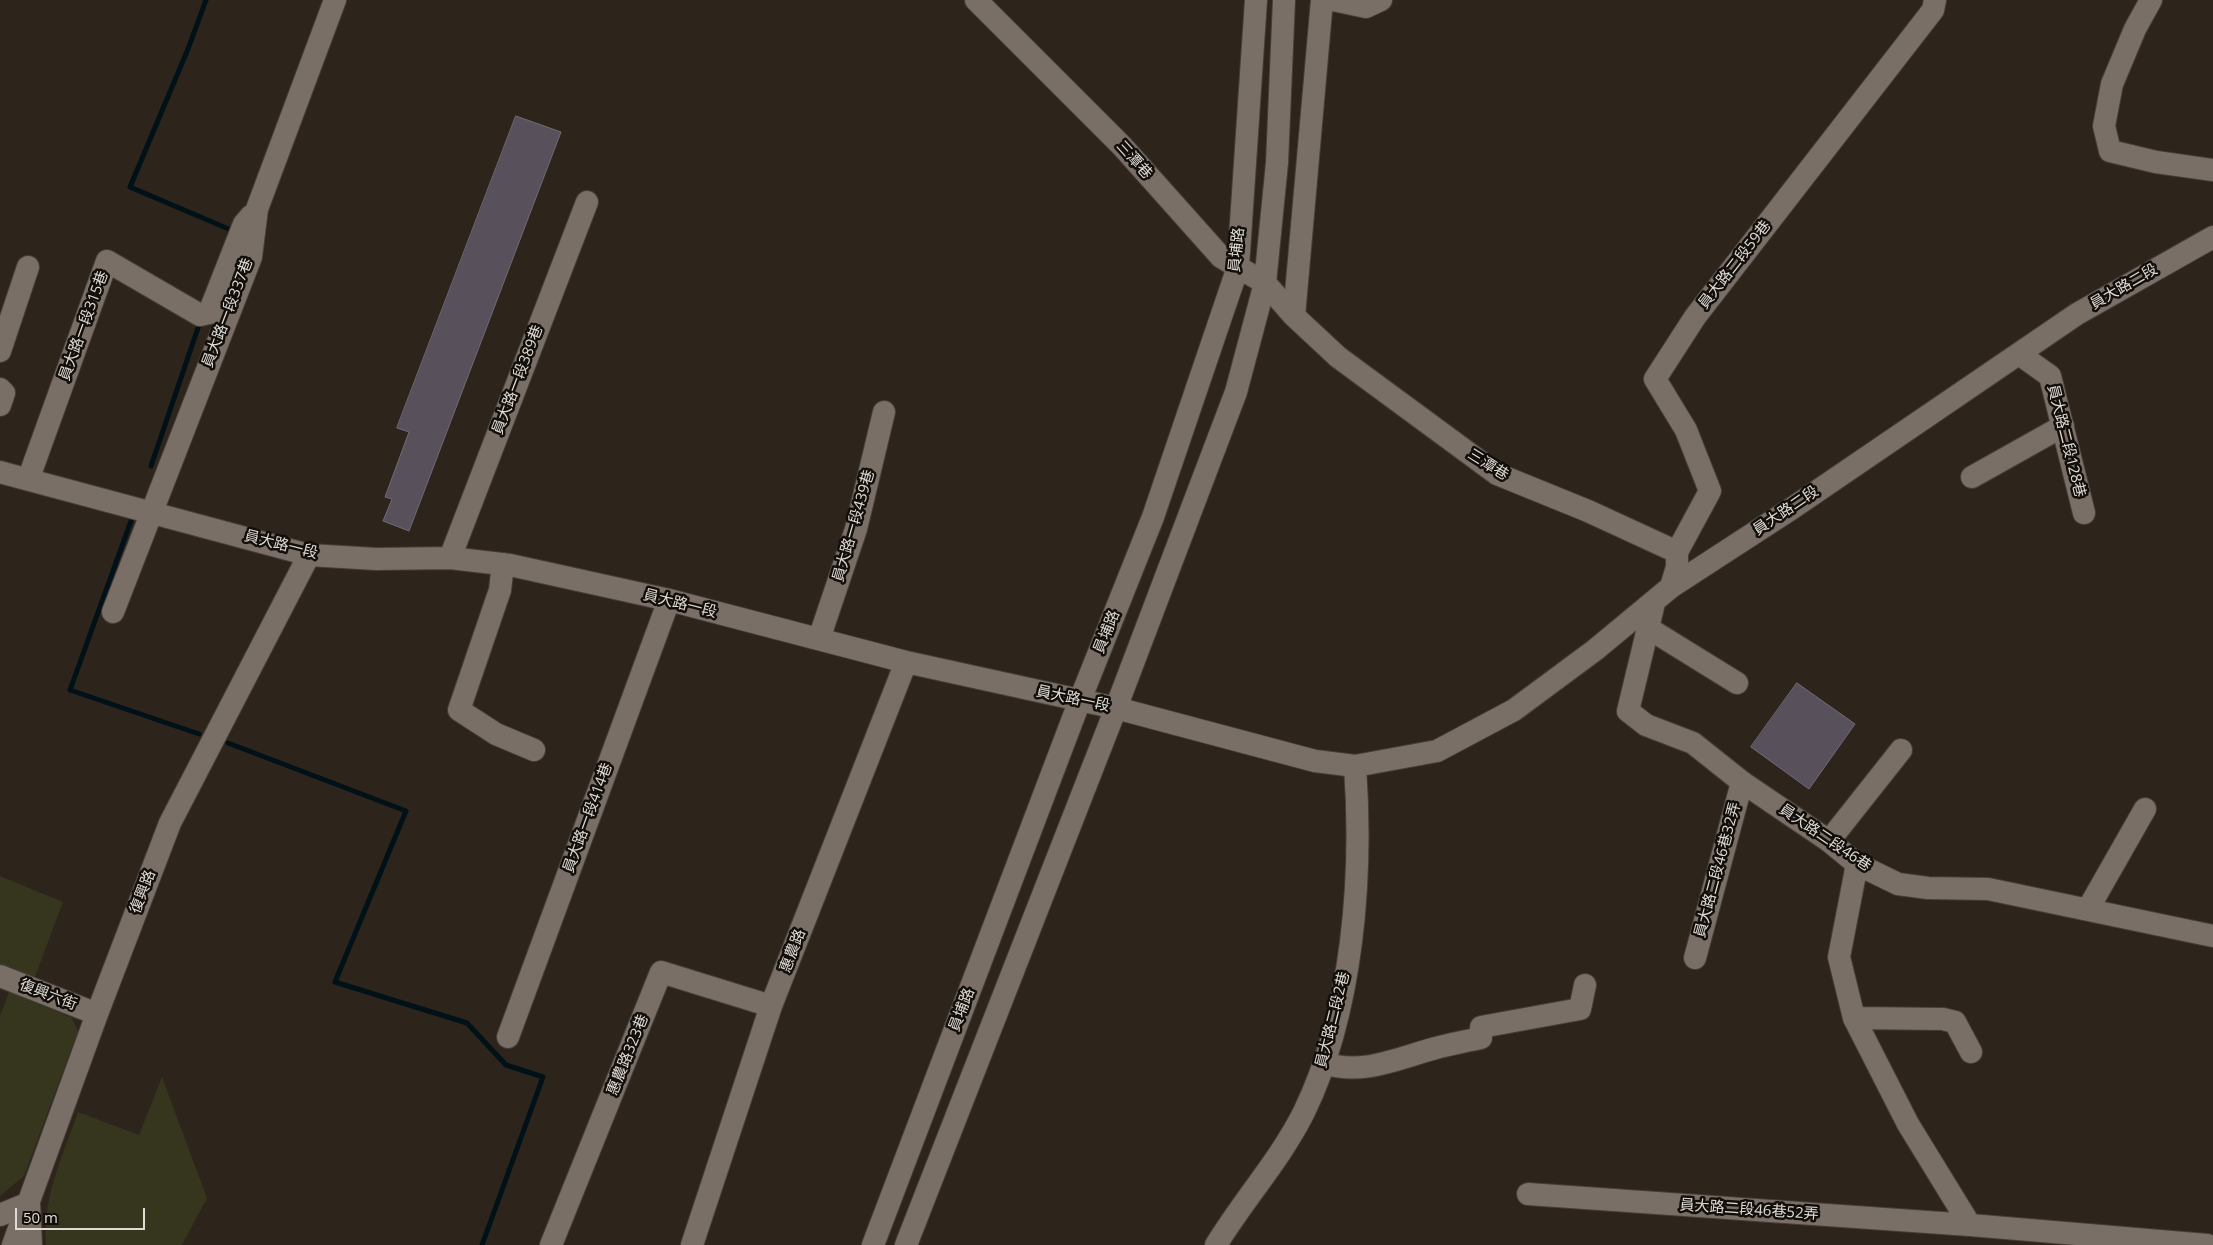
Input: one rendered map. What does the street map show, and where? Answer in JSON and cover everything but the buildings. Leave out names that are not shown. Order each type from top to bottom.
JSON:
[{"type":"street","name":"員大路一段337巷","points":[[113,612],[251,257],[257,209],[335,0]]},
{"type":"street","name":"三潭巷","points":[[976,0],[1122,146],[1221,257],[1265,283],[1294,316],[1338,358],[1497,474],[1588,511],[1677,552]]},
{"type":"street","name":"員埔路","points":[[873,1245],[1080,700],[1153,517],[1238,267],[1256,0]]},
{"type":"street","name":"員埔路","points":[[906,1245],[1116,708],[1236,392],[1265,283],[1278,163],[1284,0]]},
{"type":"street","points":[[1294,316],[1322,0]]},
{"type":"street","points":[[1333,0],[1366,7],[1381,0]]},
{"type":"street","name":"員大路二段59巷","points":[[1677,552],[1710,491],[1686,430],[1655,379],[1695,317],[1933,10],[1935,0]]},
{"type":"street","points":[[2151,0],[2135,29],[2112,84],[2104,126],[2110,151],[2156,162],[2213,170]]},
{"type":"street","name":"員大路一段389巷","points":[[450,558],[587,202]]},
{"type":"street","name":"員大路一段315巷","points":[[32,469],[107,261],[200,316],[208,313],[244,224],[257,209]]},
{"type":"street","name":"員大路二段","points":[[1355,766],[1437,751],[1514,710],[1595,650],[1671,587],[1791,509],[2077,314],[2213,237]]},
{"type":"street","points":[[0,351],[28,267]]},
{"type":"street","name":"員大路二段128巷","points":[[2018,354],[2050,376],[2084,513]]},
{"type":"street","points":[[0,390],[4,392],[0,405]]},
{"type":"street","name":"員大路一段439巷","points":[[819,640],[856,529],[884,412]]},
{"type":"street","points":[[1972,477],[2062,426]]},
{"type":"street","name":"員大路一段","points":[[0,472],[310,554],[376,559],[450,558],[503,564],[669,600],[906,662],[1116,708],[1315,761],[1355,766]]},
{"type":"street","points":[[1671,587],[1677,567],[1677,552]]},
{"type":"street","name":"復興路","points":[[13,1245],[97,1014],[170,824],[310,554]]},
{"type":"street","points":[[503,564],[500,590],[459,710],[496,734],[534,750]]},
{"type":"street","name":"員大路一段414巷","points":[[508,1036],[669,600]]},
{"type":"street","name":"員大路二段46巷","points":[[1654,602],[1628,711],[1646,725],[1693,743],[1742,782],[1829,841],[1857,864],[1898,884],[1928,888],[1988,889],[2213,936]]},
{"type":"street","points":[[1648,628],[1737,683]]},
{"type":"street","name":"惠農路","points":[[692,1245],[771,1006],[906,662]]},
{"type":"street","points":[[1829,841],[1901,750]]},
{"type":"street","name":"員大路二段2巷","points":[[1216,1245],[1290,1138],[1304,1112],[1324,1063],[1347,964],[1355,903],[1359,837],[1355,766]]},
{"type":"street","name":"員大路二段46巷32弄","points":[[1695,958],[1742,782]]},
{"type":"street","points":[[2088,909],[2146,809]]},
{"type":"street","points":[[1857,864],[1839,957],[1854,1018],[1908,1124],[1970,1225]]},
{"type":"street","name":"惠農路323巷","points":[[551,1245],[661,972],[771,1006]]},
{"type":"street","name":"復興六街","points":[[0,976],[97,1014]]},
{"type":"street","points":[[1324,1063],[1349,1069],[1372,1067],[1436,1047],[1481,1038],[1482,1027],[1580,1009],[1585,985]]},
{"type":"street","points":[[1854,1018],[1943,1019],[1955,1022],[1971,1052]]},
{"type":"street","name":"員大路二段46巷52弄","points":[[1528,1194],[1970,1225],[2143,1242],[2207,1245]]},
{"type":"street","points":[[0,1215],[29,1203],[31,1245]]},
{"type":"green space","points":[[0,876],[63,902],[34,979],[0,965]]},
{"type":"green space","points":[[9,992],[72,1018],[78,1031],[24,1176],[0,1196],[0,1016]]},
{"type":"green space","points":[[162,1077],[207,1198],[182,1245],[46,1245],[47,1210],[50,1194],[78,1112],[139,1135]]},
{"type":"waterway","points":[[206,0],[188,49],[130,187],[231,230],[230,233]]},
{"type":"waterway","points":[[151,466],[201,319]]},
{"type":"waterway","points":[[131,521],[70,690],[199,734]]},
{"type":"waterway","points":[[228,743],[406,811],[335,982],[467,1023],[506,1065],[543,1077],[482,1245]]}]
